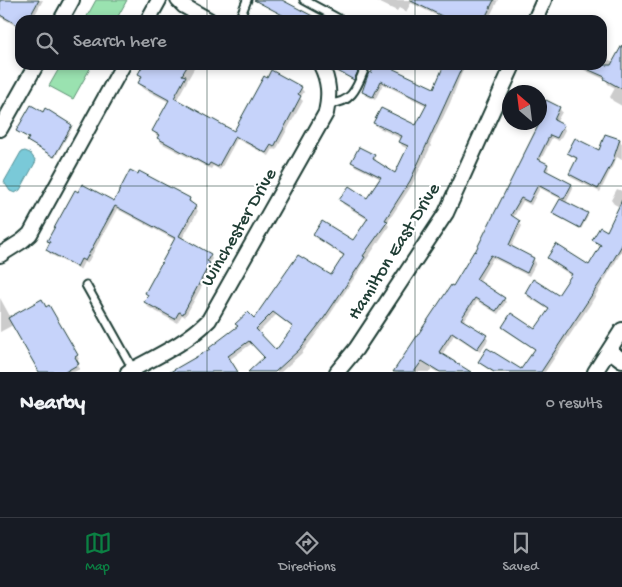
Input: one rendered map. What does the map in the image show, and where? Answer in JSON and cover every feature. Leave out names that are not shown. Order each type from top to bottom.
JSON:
[{"type":"street","points":[[64,15],[72,0]]},
{"type":"street","points":[[151,15],[159,0]]},
{"type":"street","points":[[178,0],[184,6],[200,15]]},
{"type":"street","points":[[537,15],[544,0]]},
{"type":"street","points":[[0,129],[33,70]]},
{"type":"street","points":[[0,255],[22,242],[30,234],[120,70]]},
{"type":"street","name":"Winchester Drive","points":[[130,371],[187,339],[200,330],[209,320],[321,123],[328,103],[328,80],[323,70]]},
{"type":"street","name":"Hamilton East Drive","points":[[337,372],[356,349],[446,214],[511,70]]},
{"type":"street","points":[[595,372],[622,330]]},
{"type":"street","points":[[610,351],[622,360]]},
{"type":"lane","points":[[242,15],[247,0]]},
{"type":"lane","points":[[304,0],[332,15]]},
{"type":"lane","points":[[328,103],[337,104],[350,96],[363,70]]},
{"type":"lane","points":[[86,284],[130,371]]},
{"type":"green space","points":[[96,0],[127,0],[119,15],[88,15]]},
{"type":"green space","points":[[58,70],[89,70],[73,99],[49,86]]},
{"type":"water","points":[[21,152],[30,153],[36,161],[20,190],[15,193],[10,191],[4,182]]},
{"type":"building","points":[[0,0],[39,0],[31,15],[15,15],[15,23],[0,15]]},
{"type":"building","points":[[254,0],[282,0],[310,15],[282,15]]},
{"type":"building","points":[[409,0],[494,0],[486,15],[440,15]]},
{"type":"building","points":[[622,45],[622,89],[604,79],[605,77],[589,70],[607,70],[607,65],[611,65]]},
{"type":"building","points":[[140,70],[185,70],[182,75],[186,76],[174,98],[234,131],[264,76],[267,78],[271,70],[302,87],[298,94],[301,96],[274,147],[271,145],[266,153],[235,136],[218,167],[210,163],[208,166],[157,138],[159,135],[152,131],[169,100],[138,83],[142,76],[138,74]]},
{"type":"building","points":[[336,70],[359,70],[354,80]]},
{"type":"building","points":[[372,70],[396,70],[434,88],[442,70],[461,70],[410,181],[385,220],[388,221],[363,256],[365,257],[324,318],[299,350],[275,372],[248,372],[264,357],[249,341],[228,356],[238,372],[170,372],[210,349],[238,326],[235,324],[248,312],[254,318],[298,255],[331,275],[344,255],[313,235],[322,221],[353,240],[368,218],[339,200],[349,186],[367,198],[381,177],[351,162],[359,147],[375,155],[373,159],[395,173],[408,146],[399,142],[402,136],[373,123],[381,108],[416,125],[427,104],[381,81],[373,97],[362,92],[369,72],[371,73]],"holes":[[[273,312],[293,327],[276,350],[256,329]]]},
{"type":"building","points":[[547,100],[560,107],[554,120],[564,125],[557,138],[550,135],[538,159],[548,164],[545,170],[572,184],[564,199],[538,185],[529,202],[521,198],[511,215],[520,221],[509,245],[534,258],[527,273],[491,255],[476,279],[505,298],[496,311],[475,298],[461,319],[487,335],[477,349],[452,332],[439,352],[471,372],[440,372],[422,361],[414,372],[393,372],[475,252],[536,130],[547,130]]},
{"type":"building","points":[[31,105],[43,112],[45,108],[72,125],[54,157],[27,141],[29,138],[16,131]]},
{"type":"building","points":[[605,134],[620,139],[612,163],[598,189],[569,174],[577,158],[567,153],[575,138],[599,150]]},
{"type":"building","points":[[130,170],[138,174],[139,171],[190,198],[189,201],[196,206],[179,236],[211,254],[207,261],[210,263],[183,314],[179,312],[175,319],[144,302],[148,295],[145,293],[175,238],[115,206],[85,261],[81,259],[77,267],[46,250],[50,242],[47,241],[75,190],[78,192],[82,184],[114,201]]},
{"type":"building","points":[[560,199],[588,213],[580,228],[552,213]]},
{"type":"building","points":[[622,200],[622,245],[601,281],[541,372],[494,372],[478,362],[487,348],[521,369],[535,349],[502,327],[511,313],[535,329],[549,309],[525,293],[533,279],[558,295],[572,274],[547,258],[556,244],[589,265],[601,245],[592,240],[600,227],[607,231]]},
{"type":"building","points":[[42,299],[46,307],[49,305],[78,355],[75,357],[79,364],[65,372],[39,372],[8,318]]}]
